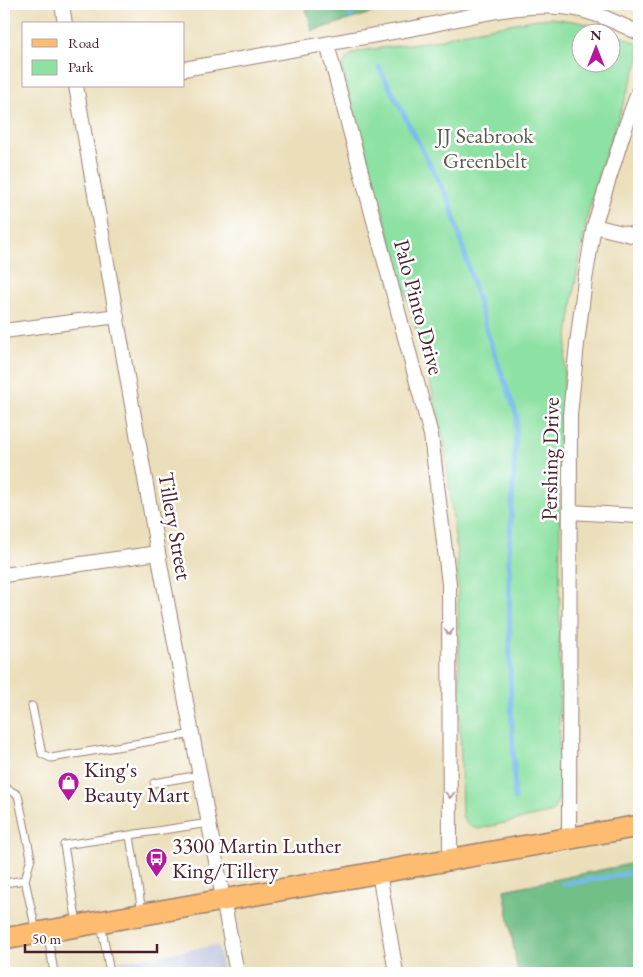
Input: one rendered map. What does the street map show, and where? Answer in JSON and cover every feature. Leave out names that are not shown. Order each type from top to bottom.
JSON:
[{"type":"main road","points":[[4,939],[639,826]]},
{"type":"street","points":[[62,4],[65,22]]},
{"type":"street","points":[[472,17],[493,4]]},
{"type":"street","points":[[185,70],[515,9],[573,6],[600,15],[639,33]]},
{"type":"street","name":"Palo Pinto Drive","points":[[327,44],[431,435],[449,584],[450,860]]},
{"type":"street","name":"Tillery Street","points":[[80,88],[158,552],[236,973]]},
{"type":"street","name":"Pershing Drive","points":[[569,838],[570,415],[585,280],[594,226],[639,90]]},
{"type":"street","points":[[594,226],[639,236]]},
{"type":"street","points":[[4,331],[117,316]]},
{"type":"street","points":[[570,512],[639,516]]},
{"type":"street","points":[[4,575],[158,552]]},
{"type":"street","points":[[379,873],[396,973]]},
{"type":"lane","points":[[32,706],[42,754],[51,758],[193,734]]},
{"type":"lane","points":[[154,782],[200,775]]},
{"type":"lane","points":[[4,787],[18,794],[31,858],[25,880],[54,973]]},
{"type":"lane","points":[[78,926],[64,845],[209,823]]},
{"type":"lane","points":[[130,836],[142,915]]},
{"type":"lane","points":[[4,883],[25,880]]},
{"type":"lane","points":[[101,923],[110,973]]},
{"type":"shaded area","points":[[218,945],[223,973],[51,973]]},
{"type":"green space","points":[[305,4],[372,4],[375,12],[312,31]]},
{"type":"green space","name":"JJ Seabrook Greenbelt","points":[[550,18],[579,22],[570,22],[570,72],[620,72],[620,36],[639,44],[639,59],[600,171],[588,213],[575,284],[565,359],[560,437],[559,798],[553,812],[478,829],[468,825],[462,816],[457,555],[444,440],[424,357],[343,73],[345,61],[360,51],[439,40],[457,34]]},
{"type":"green space","points":[[639,862],[639,973],[518,973],[504,890]]},
{"type":"waterway","points":[[336,4],[345,5],[351,17]]},
{"type":"waterway","points":[[379,67],[450,203],[488,335],[517,416],[509,554],[510,674],[515,799]]},
{"type":"waterway","points":[[563,884],[639,872]]},
{"type":"place","name":"King's Beauty Mart","points":[[68,801]]},
{"type":"place","name":"3300 Martin Luther King/Tillery","points":[[156,877]]}]
